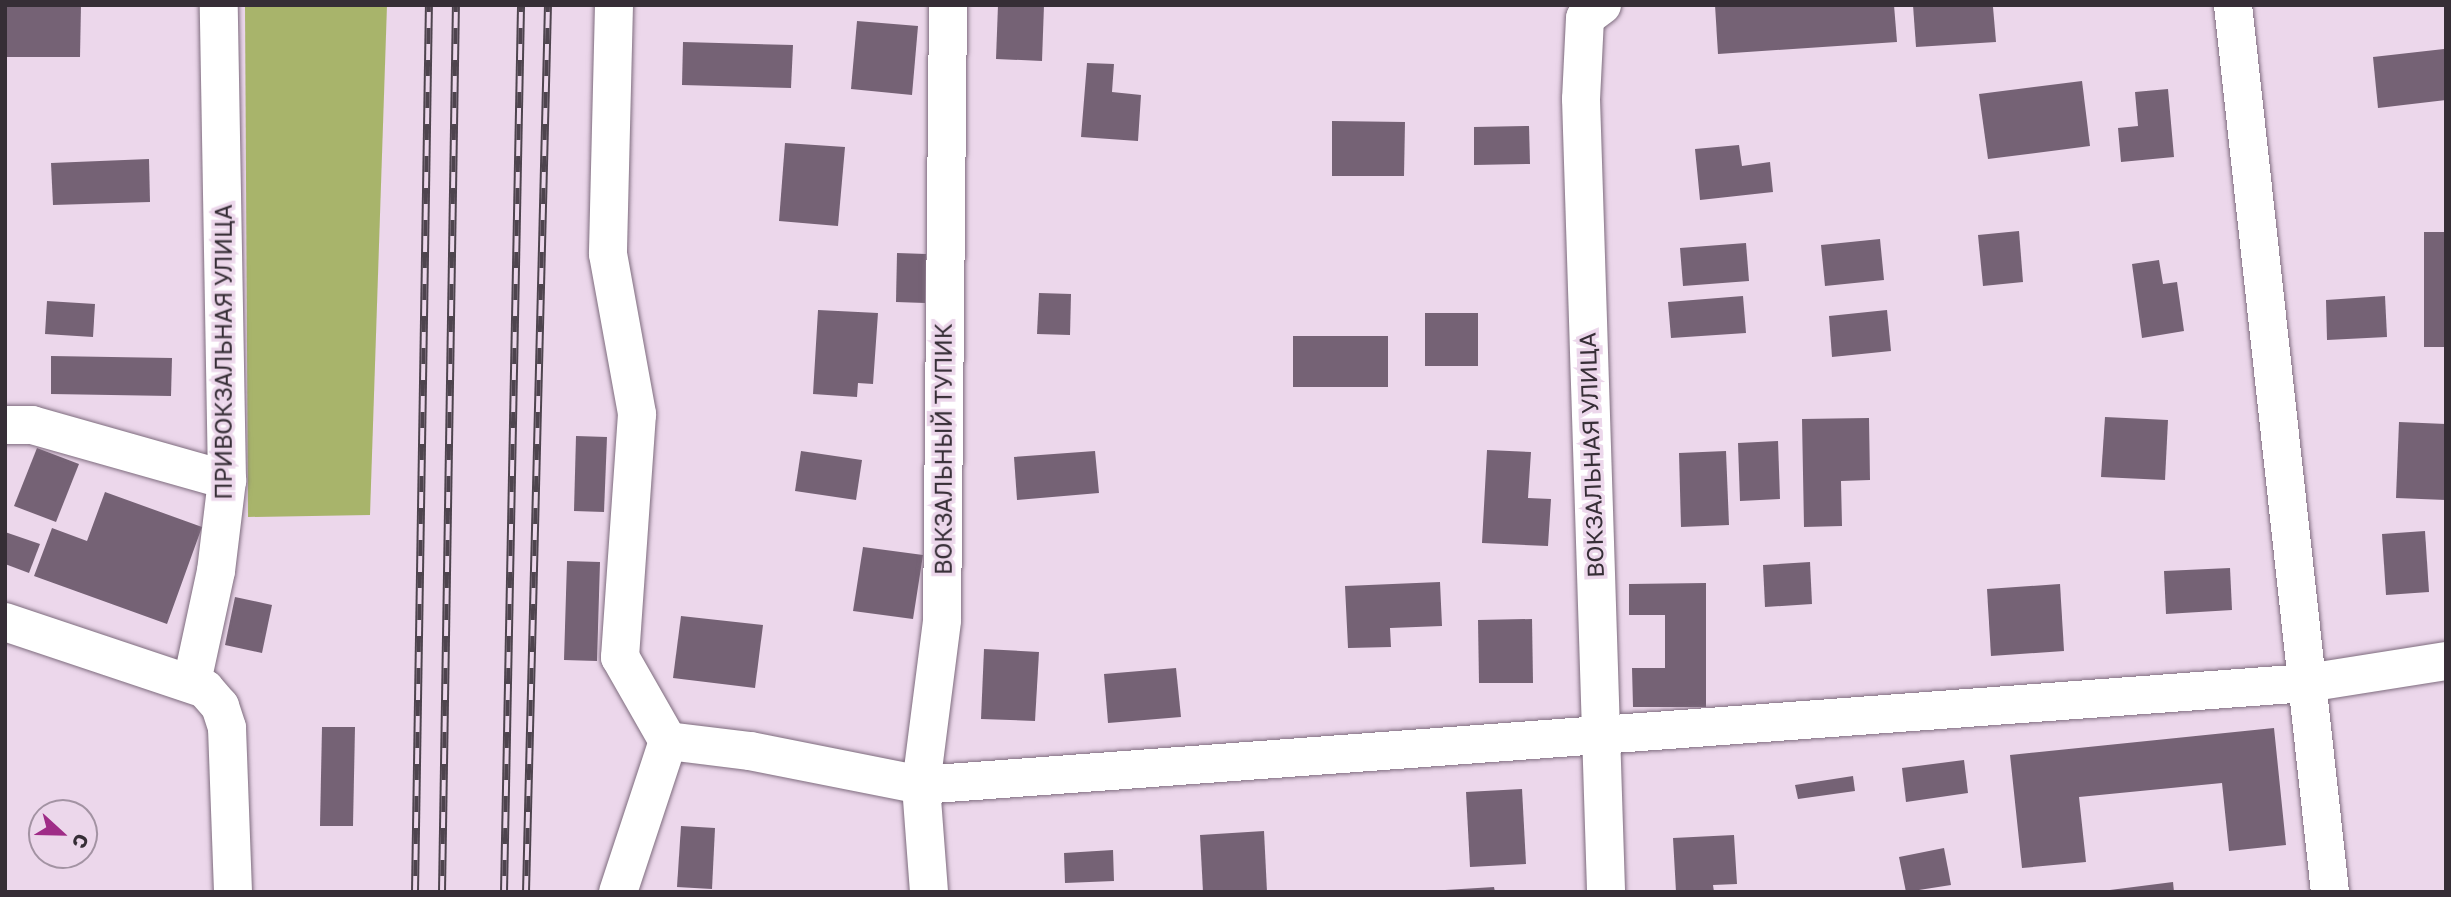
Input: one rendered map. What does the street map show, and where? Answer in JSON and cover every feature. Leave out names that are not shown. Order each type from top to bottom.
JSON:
[{"type":"street","name":"ПРИВОКЗАЛЬНАЯ УЛИЦА","points":[[192,681],[216,571],[227,480],[219,5]]},
{"type":"street","points":[[614,5],[608,254],[637,414],[620,657],[668,741],[618,892]]},
{"type":"street","name":"ВОКЗАЛЬНЫЙ ТУПИК","points":[[929,892],[922,785],[942,620],[948,5]]},
{"type":"street","points":[[2234,5],[2330,892]]},
{"type":"street","name":"ВОКЗАЛЬНАЯ УЛИЦА","points":[[1594,12],[1581,99],[1605,892]]},
{"type":"street","points":[[5,425],[32,425],[227,480]]},
{"type":"street","points":[[5,622],[192,681],[220,706],[227,728],[233,892]]},
{"type":"street","points":[[668,741],[750,751],[922,785],[1599,738],[2307,683],[2446,661]]},
{"type":"green space","points":[[245,5],[387,5],[370,515],[248,517]]},
{"type":"building","points":[[5,5],[81,5],[80,57],[5,57]]},
{"type":"building","points":[[998,5],[1044,5],[1042,61],[996,59]]},
{"type":"building","points":[[1715,5],[1894,5],[1897,42],[1718,54]]},
{"type":"building","points":[[1913,5],[1993,7],[1996,42],[1916,47]]},
{"type":"building","points":[[857,21],[918,26],[912,95],[851,89]]},
{"type":"building","points":[[683,42],[793,45],[791,88],[682,85]]},
{"type":"building","points":[[2444,49],[2446,100],[2378,108],[2373,57]]},
{"type":"building","points":[[1087,63],[1114,64],[1112,92],[1141,95],[1138,141],[1081,137]]},
{"type":"building","points":[[2082,81],[2090,146],[1988,159],[1979,94]]},
{"type":"building","points":[[2168,89],[2174,157],[2121,162],[2118,128],[2138,126],[2135,92]]},
{"type":"building","points":[[1332,121],[1405,122],[1404,176],[1332,176]]},
{"type":"building","points":[[1529,126],[1530,164],[1474,165],[1474,127]]},
{"type":"building","points":[[785,143],[845,147],[838,226],[779,221]]},
{"type":"building","points":[[1739,145],[1742,166],[1770,162],[1773,192],[1700,200],[1695,149]]},
{"type":"building","points":[[149,159],[150,202],[53,205],[51,163]]},
{"type":"building","points":[[2019,231],[2023,282],[1983,286],[1978,235]]},
{"type":"building","points":[[2424,232],[2446,232],[2446,347],[2424,347]]},
{"type":"building","points":[[1880,239],[1884,280],[1825,286],[1821,245]]},
{"type":"building","points":[[1746,243],[1749,281],[1683,286],[1680,248]]},
{"type":"building","points":[[897,253],[926,254],[925,303],[896,302]]},
{"type":"building","points":[[2159,260],[2163,284],[2177,282],[2184,331],[2142,338],[2132,264]]},
{"type":"building","points":[[1039,293],[1071,294],[1070,335],[1037,334]]},
{"type":"building","points":[[1743,296],[1746,333],[1671,338],[1668,302]]},
{"type":"building","points":[[2385,296],[2387,337],[2327,340],[2326,300]]},
{"type":"building","points":[[47,301],[95,304],[93,337],[45,334]]},
{"type":"building","points":[[818,310],[878,313],[873,384],[858,383],[857,397],[813,394]]},
{"type":"building","points":[[1887,310],[1891,351],[1832,357],[1829,316]]},
{"type":"building","points":[[1425,313],[1478,313],[1478,366],[1425,366]]},
{"type":"building","points":[[1293,336],[1388,336],[1388,387],[1293,387]]},
{"type":"building","points":[[51,356],[172,358],[171,396],[51,394]]},
{"type":"building","points":[[2105,417],[2168,420],[2165,480],[2101,477]]},
{"type":"building","points":[[1869,418],[1870,480],[1841,481],[1842,526],[1804,527],[1802,419]]},
{"type":"building","points":[[2399,422],[2446,424],[2446,500],[2396,498]]},
{"type":"building","points":[[576,436],[607,437],[604,512],[574,511]]},
{"type":"building","points":[[1778,441],[1780,499],[1740,501],[1738,443]]},
{"type":"building","points":[[37,448],[79,464],[56,522],[14,506]]},
{"type":"building","points":[[1487,450],[1531,452],[1528,498],[1551,499],[1548,546],[1482,543]]},
{"type":"building","points":[[801,451],[862,460],[856,500],[795,491]]},
{"type":"building","points":[[1095,451],[1099,493],[1017,500],[1014,457]]},
{"type":"building","points":[[1726,451],[1729,525],[1681,527],[1679,453]]},
{"type":"building","points":[[105,492],[202,527],[167,624],[34,576],[52,528],[87,541]]},
{"type":"building","points":[[2425,531],[2429,592],[2386,595],[2382,534]]},
{"type":"building","points":[[5,532],[40,544],[29,573],[5,564]]},
{"type":"building","points":[[863,547],[923,555],[913,619],[853,611]]},
{"type":"building","points":[[567,561],[600,562],[597,661],[564,660]]},
{"type":"building","points":[[1810,562],[1812,604],[1765,607],[1763,565]]},
{"type":"building","points":[[2230,568],[2232,610],[2166,614],[2164,571]]},
{"type":"building","points":[[1440,582],[1442,626],[1390,628],[1391,647],[1348,648],[1345,586]]},
{"type":"building","points":[[1706,583],[1706,707],[1633,707],[1632,668],[1665,668],[1665,615],[1629,615],[1629,584]]},
{"type":"building","points":[[2060,584],[2064,651],[1991,656],[1987,589]]},
{"type":"building","points":[[235,597],[272,605],[262,653],[225,645]]},
{"type":"building","points":[[681,616],[763,625],[755,688],[673,678]]},
{"type":"building","points":[[1532,619],[1533,683],[1479,683],[1478,620]]},
{"type":"building","points":[[984,649],[1039,652],[1035,721],[981,719]]},
{"type":"building","points":[[1176,668],[1181,717],[1108,723],[1104,674]]},
{"type":"building","points":[[322,727],[355,727],[353,826],[320,826]]},
{"type":"building","points":[[2274,728],[2286,845],[2229,851],[2222,783],[2079,797],[2086,862],[2022,868],[2010,755]]},
{"type":"building","points":[[1964,760],[1968,793],[1906,802],[1902,768]]},
{"type":"building","points":[[1853,776],[1855,791],[1798,799],[1795,785]]},
{"type":"building","points":[[1522,789],[1526,864],[1470,867],[1466,792]]},
{"type":"building","points":[[681,826],[715,828],[712,889],[677,887]]},
{"type":"building","points":[[1264,831],[1267,892],[1203,892],[1200,835]]},
{"type":"building","points":[[1734,835],[1737,884],[1713,885],[1714,892],[1676,892],[1673,838]]},
{"type":"building","points":[[1944,848],[1951,885],[1906,892],[1899,857]]},
{"type":"building","points":[[1113,850],[1114,881],[1065,883],[1064,853]]},
{"type":"building","points":[[2173,882],[2174,892],[2110,892],[2110,890]]},
{"type":"building","points":[[1494,887],[1495,892],[1445,892],[1445,890]]},
{"type":"railway","points":[[415,892],[429,5]]},
{"type":"railway","points":[[442,892],[456,5]]},
{"type":"railway","points":[[504,892],[521,5]]},
{"type":"railway","points":[[526,892],[548,5]]}]
